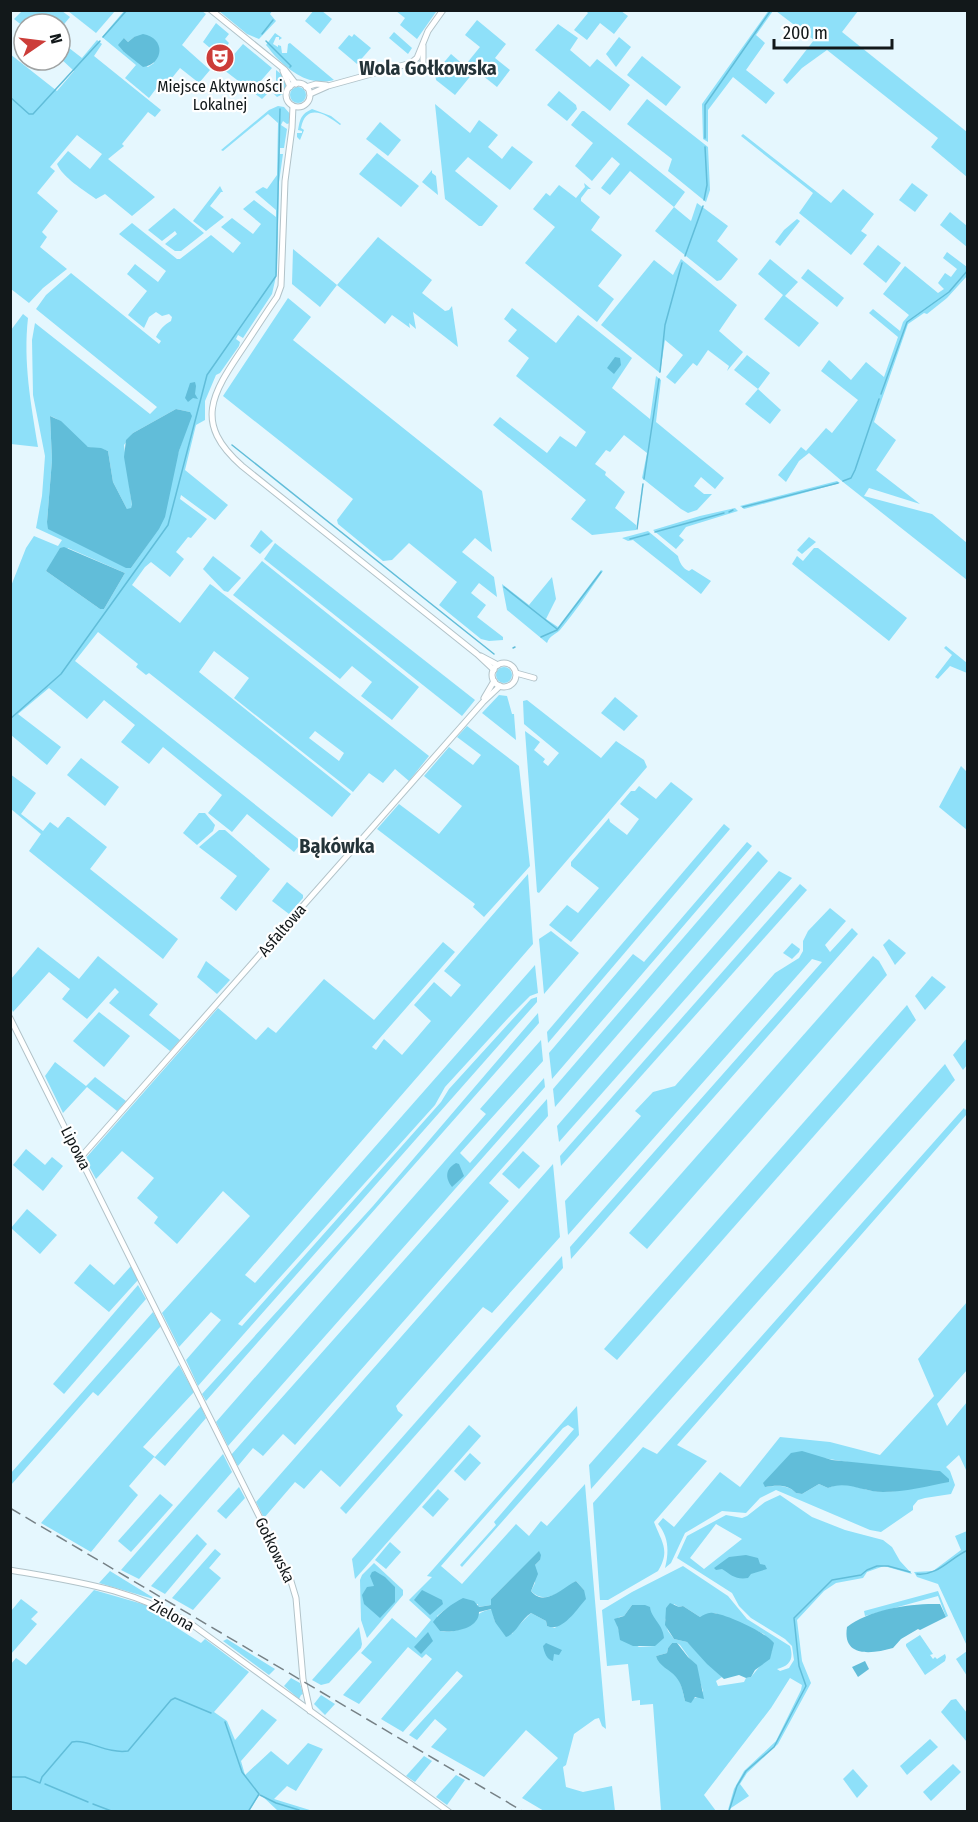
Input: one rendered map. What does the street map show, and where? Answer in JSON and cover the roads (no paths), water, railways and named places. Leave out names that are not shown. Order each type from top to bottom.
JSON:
[{"type":"street","points":[[211,10],[282,69],[293,85],[328,86]]},
{"type":"street","points":[[296,107],[307,103],[310,94],[328,86],[411,65],[419,59],[428,32],[443,10]]},
{"type":"street","points":[[411,65],[416,71],[421,70],[424,65],[419,59]]},
{"type":"street","points":[[293,85],[287,91],[287,98],[296,107]]},
{"type":"street","points":[[306,87],[310,94]]},
{"type":"street","points":[[296,107],[285,181],[281,286],[277,297],[218,387],[212,410],[214,428],[226,451],[242,466],[494,670]]},
{"type":"street","points":[[477,654],[498,665],[509,664],[515,676],[508,686],[500,686],[494,681],[494,670],[498,665]]},
{"type":"street","name":"Asfaltowa","points":[[483,702],[494,681]]},
{"type":"street","name":"Asfaltowa","points":[[81,1157],[483,702],[500,686]]},
{"type":"street","name":"Lipowa","points":[[10,1018],[141,1279]]},
{"type":"street","name":"Gołkowska","points":[[141,1279],[290,1578],[296,1598],[303,1679],[310,1711]]},
{"type":"street","name":"Zielona","points":[[10,1570],[104,1588],[141,1598],[163,1608],[194,1626],[310,1711]]},
{"type":"street","points":[[310,1711],[448,1812]]},
{"type":"waterway","points":[[103,37],[127,10]]},
{"type":"waterway","points":[[705,138],[705,105],[771,10]]},
{"type":"waterway","points":[[262,34],[273,20]]},
{"type":"waterway","points":[[10,97],[29,114],[33,114],[100,41]]},
{"type":"waterway","points":[[266,41],[290,67]]},
{"type":"waterway","points":[[280,94],[281,79]]},
{"type":"waterway","points":[[10,719],[61,674],[168,525],[207,375],[276,276],[280,109]]},
{"type":"waterway","points":[[704,200],[707,185],[705,147]]},
{"type":"waterway","points":[[685,256],[703,206]]},
{"type":"waterway","points":[[660,372],[665,325],[682,263]]},
{"type":"waterway","points":[[881,394],[907,322],[949,292],[968,270]]},
{"type":"waterway","points":[[644,479],[659,379]]},
{"type":"waterway","points":[[843,481],[851,478],[855,470],[879,399]]},
{"type":"waterway","points":[[232,445],[494,654]]},
{"type":"waterway","points":[[743,507],[838,483]]},
{"type":"waterway","points":[[637,529],[643,484]]},
{"type":"waterway","points":[[729,512],[733,510]]},
{"type":"waterway","points":[[655,532],[724,513]]},
{"type":"waterway","points":[[630,539],[649,534]]},
{"type":"waterway","points":[[541,637],[557,630],[601,572]]},
{"type":"waterway","points":[[504,587],[557,629]]},
{"type":"waterway","points":[[917,1574],[938,1569],[968,1550]]},
{"type":"waterway","points":[[729,1811],[737,1786],[746,1771],[774,1747],[806,1686],[799,1666],[794,1618],[832,1580],[861,1575],[877,1566],[888,1566],[910,1572]]},
{"type":"waterway","points":[[10,1777],[25,1777],[40,1783],[42,1777],[72,1742],[128,1751],[175,1698],[211,1713]]},
{"type":"waterway","points":[[225,1722],[242,1772],[259,1794],[248,1812]]},
{"type":"waterway","points":[[45,1784],[88,1802]]},
{"type":"waterway","points":[[260,1795],[299,1810]]},
{"type":"waterway","points":[[93,1804],[114,1812]]},
{"type":"railway","points":[[10,1508],[524,1812]]},
{"type":"place","name":"Miejsce Aktywności Lokalnej","points":[[220,58]]},
{"type":"district","name":"Wola Gołkowska","points":[[428,68]]},
{"type":"district","name":"Bąkówka","points":[[337,846]]}]
